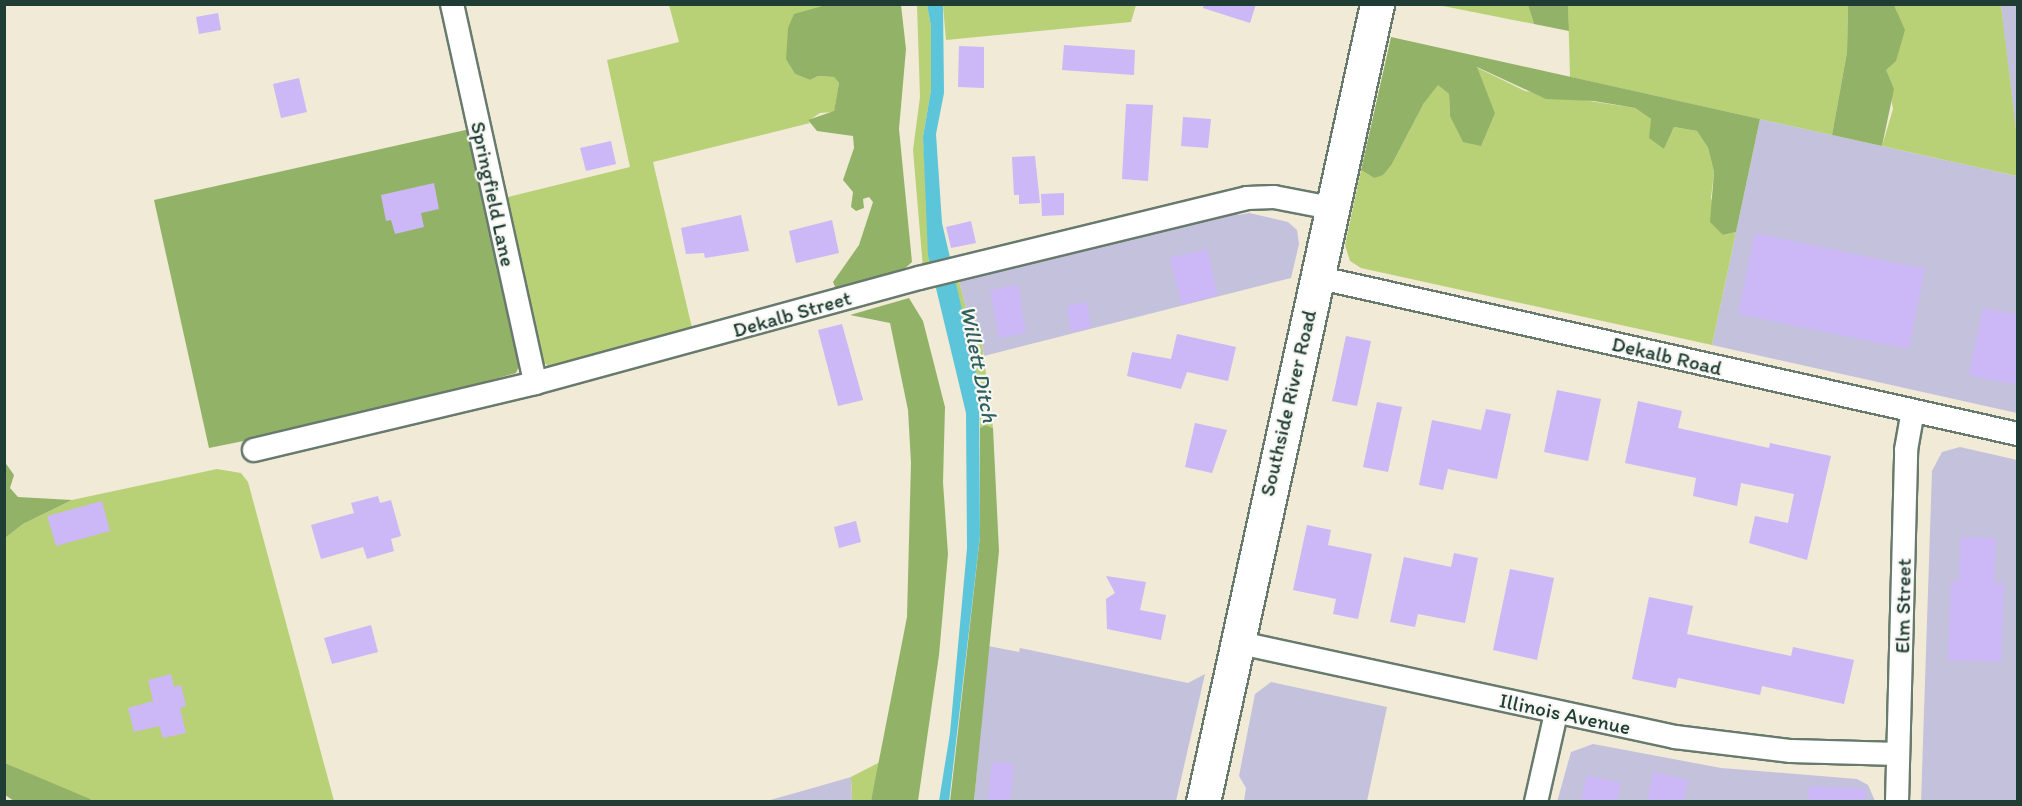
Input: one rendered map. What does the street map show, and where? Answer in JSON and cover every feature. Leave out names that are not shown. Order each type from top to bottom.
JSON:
[{"type":"main road","name":"Southside River Road","points":[[1203,801],[1377,4]]},
{"type":"street","name":"Springfield Lane","points":[[452,4],[535,383]]},
{"type":"street","name":"Dekalb Street","points":[[254,450],[535,383],[925,277],[1246,198],[1274,197],[1331,208]]},
{"type":"street","name":"Dekalb Road","points":[[1316,277],[2018,434]]},
{"type":"street","name":"Elm Street","points":[[1897,801],[1905,463],[1913,412]]},
{"type":"street","name":"Illinois Avenue","points":[[1236,642],[1556,713],[1734,746],[1898,754]]},
{"type":"street","points":[[1536,801],[1556,713]]},
{"type":"shaded area","points":[[2001,5],[2017,5],[2017,138],[2005,42]]},
{"type":"shaded area","points":[[1760,119],[2017,176],[2017,413],[1712,345]]},
{"type":"shaded area","points":[[1236,210],[1238,215],[1249,213],[1288,222],[1297,230],[1299,244],[1291,278],[984,356],[982,344],[975,344],[958,277]]},
{"type":"shaded area","points":[[1960,447],[2017,460],[2017,801],[1921,802],[1932,471],[1942,452]]},
{"type":"shaded area","points":[[988,646],[1019,652],[1020,648],[1188,683],[1205,674],[1176,801],[974,802]]},
{"type":"shaded area","points":[[1271,682],[1387,707],[1367,801],[1244,801],[1246,788],[1239,776],[1255,694]]},
{"type":"shaded area","points":[[1593,744],[1721,768],[1857,779],[1868,785],[1875,801],[1557,802],[1571,752]]},
{"type":"shaded area","points":[[851,777],[852,801],[763,802],[813,788]]},
{"type":"green space","points":[[669,5],[826,5],[786,58],[795,74],[810,80],[818,76],[834,77],[839,83],[834,112],[820,113],[808,121],[810,123],[653,162],[693,332],[556,367],[548,366],[539,357],[504,198],[630,167],[607,60],[679,42]]},
{"type":"green space","points":[[826,5],[901,5],[906,49],[899,129],[912,262],[901,272],[836,289],[833,282],[859,245],[873,202],[869,197],[863,199],[864,208],[856,211],[851,207],[853,192],[843,180],[854,148],[853,136],[817,131],[808,120],[834,111],[839,83],[834,77],[818,76],[810,80],[795,74],[786,59],[788,28],[794,14]]},
{"type":"green space","points":[[917,5],[927,5],[931,26],[931,90],[923,137],[931,268],[923,268],[913,150],[920,97]]},
{"type":"green space","points":[[943,5],[1136,5],[1131,22],[946,40]]},
{"type":"green space","points":[[1438,5],[1528,5],[1534,24]]},
{"type":"green space","points":[[1528,5],[1568,5],[1569,31],[1534,24]]},
{"type":"green space","points":[[1568,5],[1848,5],[1847,52],[1832,135],[1570,77]]},
{"type":"green space","points":[[1848,5],[1894,5],[1905,30],[1896,61],[1886,70],[1894,89],[1882,146],[1832,135],[1847,52]]},
{"type":"green space","points":[[1894,5],[2001,5],[2017,138],[2017,176],[1882,146],[1893,109],[1886,70],[1897,12]]},
{"type":"green space","points":[[1391,37],[1760,119],[1736,232],[1723,235],[1710,222],[1714,172],[1708,148],[1697,131],[1674,127],[1664,149],[1649,138],[1651,119],[1635,108],[1594,101],[1546,99],[1477,67],[1495,113],[1481,146],[1463,142],[1450,116],[1449,94],[1438,85],[1424,103],[1392,164],[1383,175],[1374,178],[1361,170]]},
{"type":"green space","points":[[1476,67],[1525,91],[1635,108],[1651,119],[1664,149],[1674,127],[1697,131],[1708,148],[1714,172],[1711,198],[1723,235],[1736,232],[1712,345],[1361,268],[1350,261],[1345,245],[1361,170],[1374,178],[1392,164],[1424,103],[1438,84],[1449,94],[1450,116],[1495,113]]},
{"type":"green space","points":[[470,129],[520,364],[516,373],[333,423],[209,448],[154,200]]},
{"type":"green space","points":[[958,277],[975,344],[982,344],[993,428],[985,425],[980,428],[979,383],[953,278]]},
{"type":"green space","points":[[909,298],[923,321],[945,407],[943,482],[948,554],[939,655],[918,801],[871,801],[907,617],[911,463],[908,410],[890,323],[850,315]]},
{"type":"green space","points":[[985,425],[993,428],[999,551],[974,801],[950,802],[980,536],[980,428]]},
{"type":"green space","points":[[4,461],[14,475],[10,488],[18,497],[72,500],[23,524],[5,538]]},
{"type":"green space","points":[[217,469],[241,473],[248,482],[334,801],[92,801],[5,763],[5,538],[23,524],[72,500]]},
{"type":"green space","points":[[880,762],[871,801],[852,801],[851,777]]},
{"type":"green space","points":[[5,763],[92,801],[14,801],[5,795]]},
{"type":"water","points":[[927,5],[943,5],[944,93],[936,134],[942,223],[979,383],[980,536],[949,802],[939,801],[950,733],[967,548],[966,413],[928,255],[923,137],[931,90],[931,26]]},
{"type":"building","points":[[1204,4],[1256,4],[1250,23],[1203,8]]},
{"type":"building","points":[[218,13],[221,30],[199,34],[196,17]]},
{"type":"building","points":[[1064,45],[1135,50],[1134,75],[1062,70]]},
{"type":"building","points":[[959,46],[984,47],[984,88],[958,87]]},
{"type":"building","points":[[299,78],[307,112],[281,118],[273,84]]},
{"type":"building","points":[[1126,104],[1153,105],[1148,181],[1122,179]]},
{"type":"building","points":[[1183,117],[1211,119],[1208,148],[1181,146]]},
{"type":"building","points":[[611,141],[616,164],[586,171],[580,148]]},
{"type":"building","points":[[1035,156],[1040,203],[1019,204],[1019,195],[1014,195],[1012,157]]},
{"type":"building","points":[[434,183],[439,209],[421,213],[424,227],[395,234],[391,220],[386,221],[381,195]]},
{"type":"building","points":[[1064,193],[1064,215],[1042,216],[1041,194]]},
{"type":"building","points":[[741,215],[749,251],[705,258],[704,253],[686,254],[681,228]]},
{"type":"building","points":[[832,220],[839,253],[796,263],[789,231]]},
{"type":"building","points":[[971,221],[976,243],[951,248],[946,227]]},
{"type":"building","points":[[1755,233],[1925,269],[1909,349],[1738,314]]},
{"type":"building","points":[[1207,249],[1218,295],[1182,305],[1170,258]]},
{"type":"building","points":[[1018,285],[1026,333],[999,338],[990,290]]},
{"type":"building","points":[[1087,302],[1091,328],[1071,331],[1067,306]]},
{"type":"building","points":[[1983,308],[2018,315],[2018,385],[1969,375]]},
{"type":"building","points":[[842,324],[863,400],[838,406],[818,330]]},
{"type":"building","points":[[1177,334],[1236,347],[1228,381],[1187,372],[1181,389],[1127,376],[1132,352],[1171,359]]},
{"type":"building","points":[[1346,336],[1371,341],[1357,406],[1332,401]]},
{"type":"building","points":[[1557,390],[1601,399],[1588,461],[1544,452]]},
{"type":"building","points":[[1638,401],[1682,411],[1678,428],[1769,448],[1770,443],[1831,456],[1807,560],[1749,543],[1755,516],[1788,523],[1794,494],[1741,483],[1737,506],[1693,496],[1696,478],[1625,463]]},
{"type":"building","points":[[1377,402],[1402,407],[1388,472],[1363,467]]},
{"type":"building","points":[[1486,409],[1511,414],[1497,479],[1448,469],[1443,490],[1419,485],[1432,420],[1481,430]]},
{"type":"building","points":[[1195,423],[1227,430],[1212,473],[1185,467]]},
{"type":"building","points":[[378,496],[380,503],[391,500],[401,536],[391,539],[394,551],[367,559],[363,547],[321,559],[311,525],[354,513],[351,503]]},
{"type":"building","points":[[102,501],[110,531],[56,546],[47,516]]},
{"type":"building","points":[[856,521],[861,542],[839,548],[834,527]]},
{"type":"building","points":[[1307,525],[1331,530],[1328,545],[1372,554],[1358,619],[1333,614],[1336,599],[1293,590]]},
{"type":"building","points":[[1961,537],[1996,538],[1994,583],[2004,583],[2001,662],[1948,660],[1951,581],[1959,581]]},
{"type":"building","points":[[1454,553],[1478,558],[1465,623],[1418,614],[1415,627],[1390,622],[1404,557],[1451,567]]},
{"type":"building","points":[[1510,569],[1554,578],[1537,660],[1493,650]]},
{"type":"building","points":[[1106,576],[1146,582],[1140,610],[1166,615],[1161,640],[1107,629],[1106,599],[1115,593]]},
{"type":"building","points":[[1649,597],[1693,606],[1687,634],[1791,656],[1793,647],[1854,660],[1844,704],[1762,686],[1760,695],[1678,678],[1676,688],[1632,679]]},
{"type":"building","points":[[371,625],[378,652],[332,664],[324,638]]},
{"type":"building","points":[[171,674],[174,687],[181,685],[186,706],[180,708],[186,733],[163,738],[159,726],[134,732],[128,708],[153,701],[148,680]]},
{"type":"building","points":[[992,762],[1014,764],[1010,801],[988,801]]},
{"type":"building","points":[[1653,772],[1688,780],[1683,801],[1647,801]]},
{"type":"building","points":[[1587,775],[1621,783],[1617,801],[1581,801]]},
{"type":"building","points":[[1809,786],[1866,789],[1865,801],[1808,801]]},
{"type":"water label","name":"Willett Ditch","points":[[979,364]]}]
